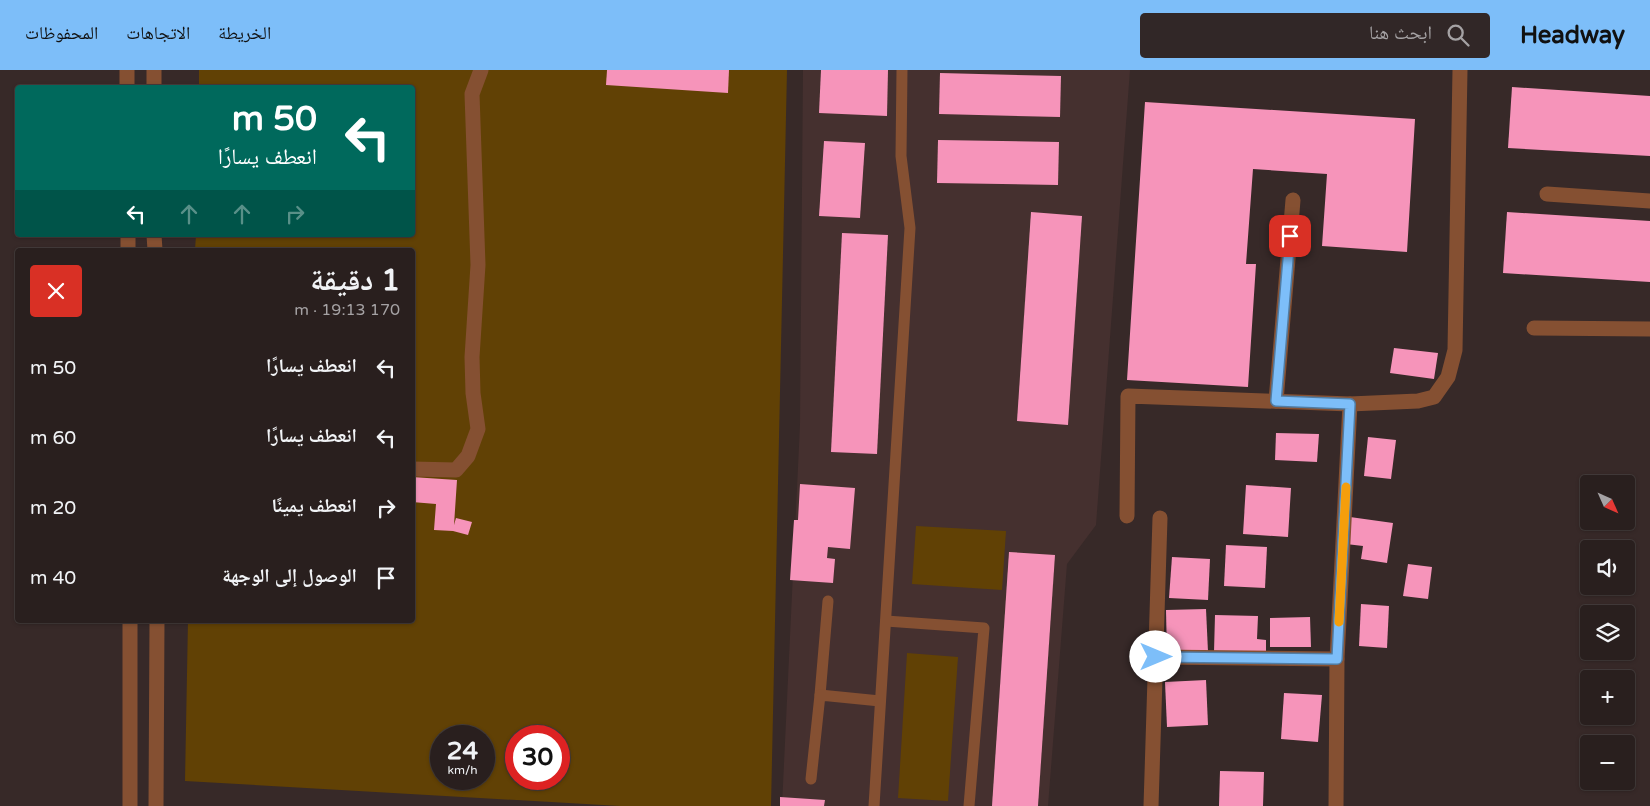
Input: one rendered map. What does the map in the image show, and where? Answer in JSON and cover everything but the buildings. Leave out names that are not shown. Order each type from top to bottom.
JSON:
[{"type":"street","points":[[127,70],[127,85]]},
{"type":"street","points":[[154,70],[154,85]]},
{"type":"street","points":[[415,469],[456,470],[468,456],[478,429],[473,393],[472,357],[478,265],[472,94],[481,70]]},
{"type":"street","points":[[1127,516],[1128,396],[1350,404],[1418,401],[1434,397],[1448,377],[1455,350],[1460,70]]},
{"type":"street","points":[[1547,194],[1650,201]]},
{"type":"street","points":[[1276,401],[1293,200]]},
{"type":"street","points":[[1534,328],[1650,329]]},
{"type":"street","points":[[1336,806],[1337,659],[1350,404]]},
{"type":"street","points":[[1151,806],[1160,518]]},
{"type":"street","points":[[130,623],[130,806]]},
{"type":"street","points":[[156,806],[157,623]]},
{"type":"street","points":[[1156,657],[1337,659]]},
{"type":"lane","points":[[874,806],[910,228],[901,156],[902,70]]},
{"type":"lane","points":[[811,779],[828,601]]},
{"type":"lane","points":[[886,621],[984,628],[968,806]]},
{"type":"lane","points":[[820,695],[880,701]]},
{"type":"shaded area","points":[[199,70],[787,70],[771,806],[620,806],[185,781],[188,623],[415,623],[415,248],[195,248],[196,237],[415,237],[415,85],[199,85]]},
{"type":"shaded area","points":[[803,70],[1130,70],[1096,525],[1067,564],[1048,806],[782,806],[800,425]]},
{"type":"shaded area","points":[[916,526],[1006,531],[1002,590],[912,584]]},
{"type":"shaded area","points":[[907,653],[958,657],[948,801],[898,798]]},
{"type":"slow traffic","points":[[1339,622],[1346,487]]},
{"type":"route","points":[[1156,657],[1337,659],[1350,404],[1276,401],[1290,236]]}]
